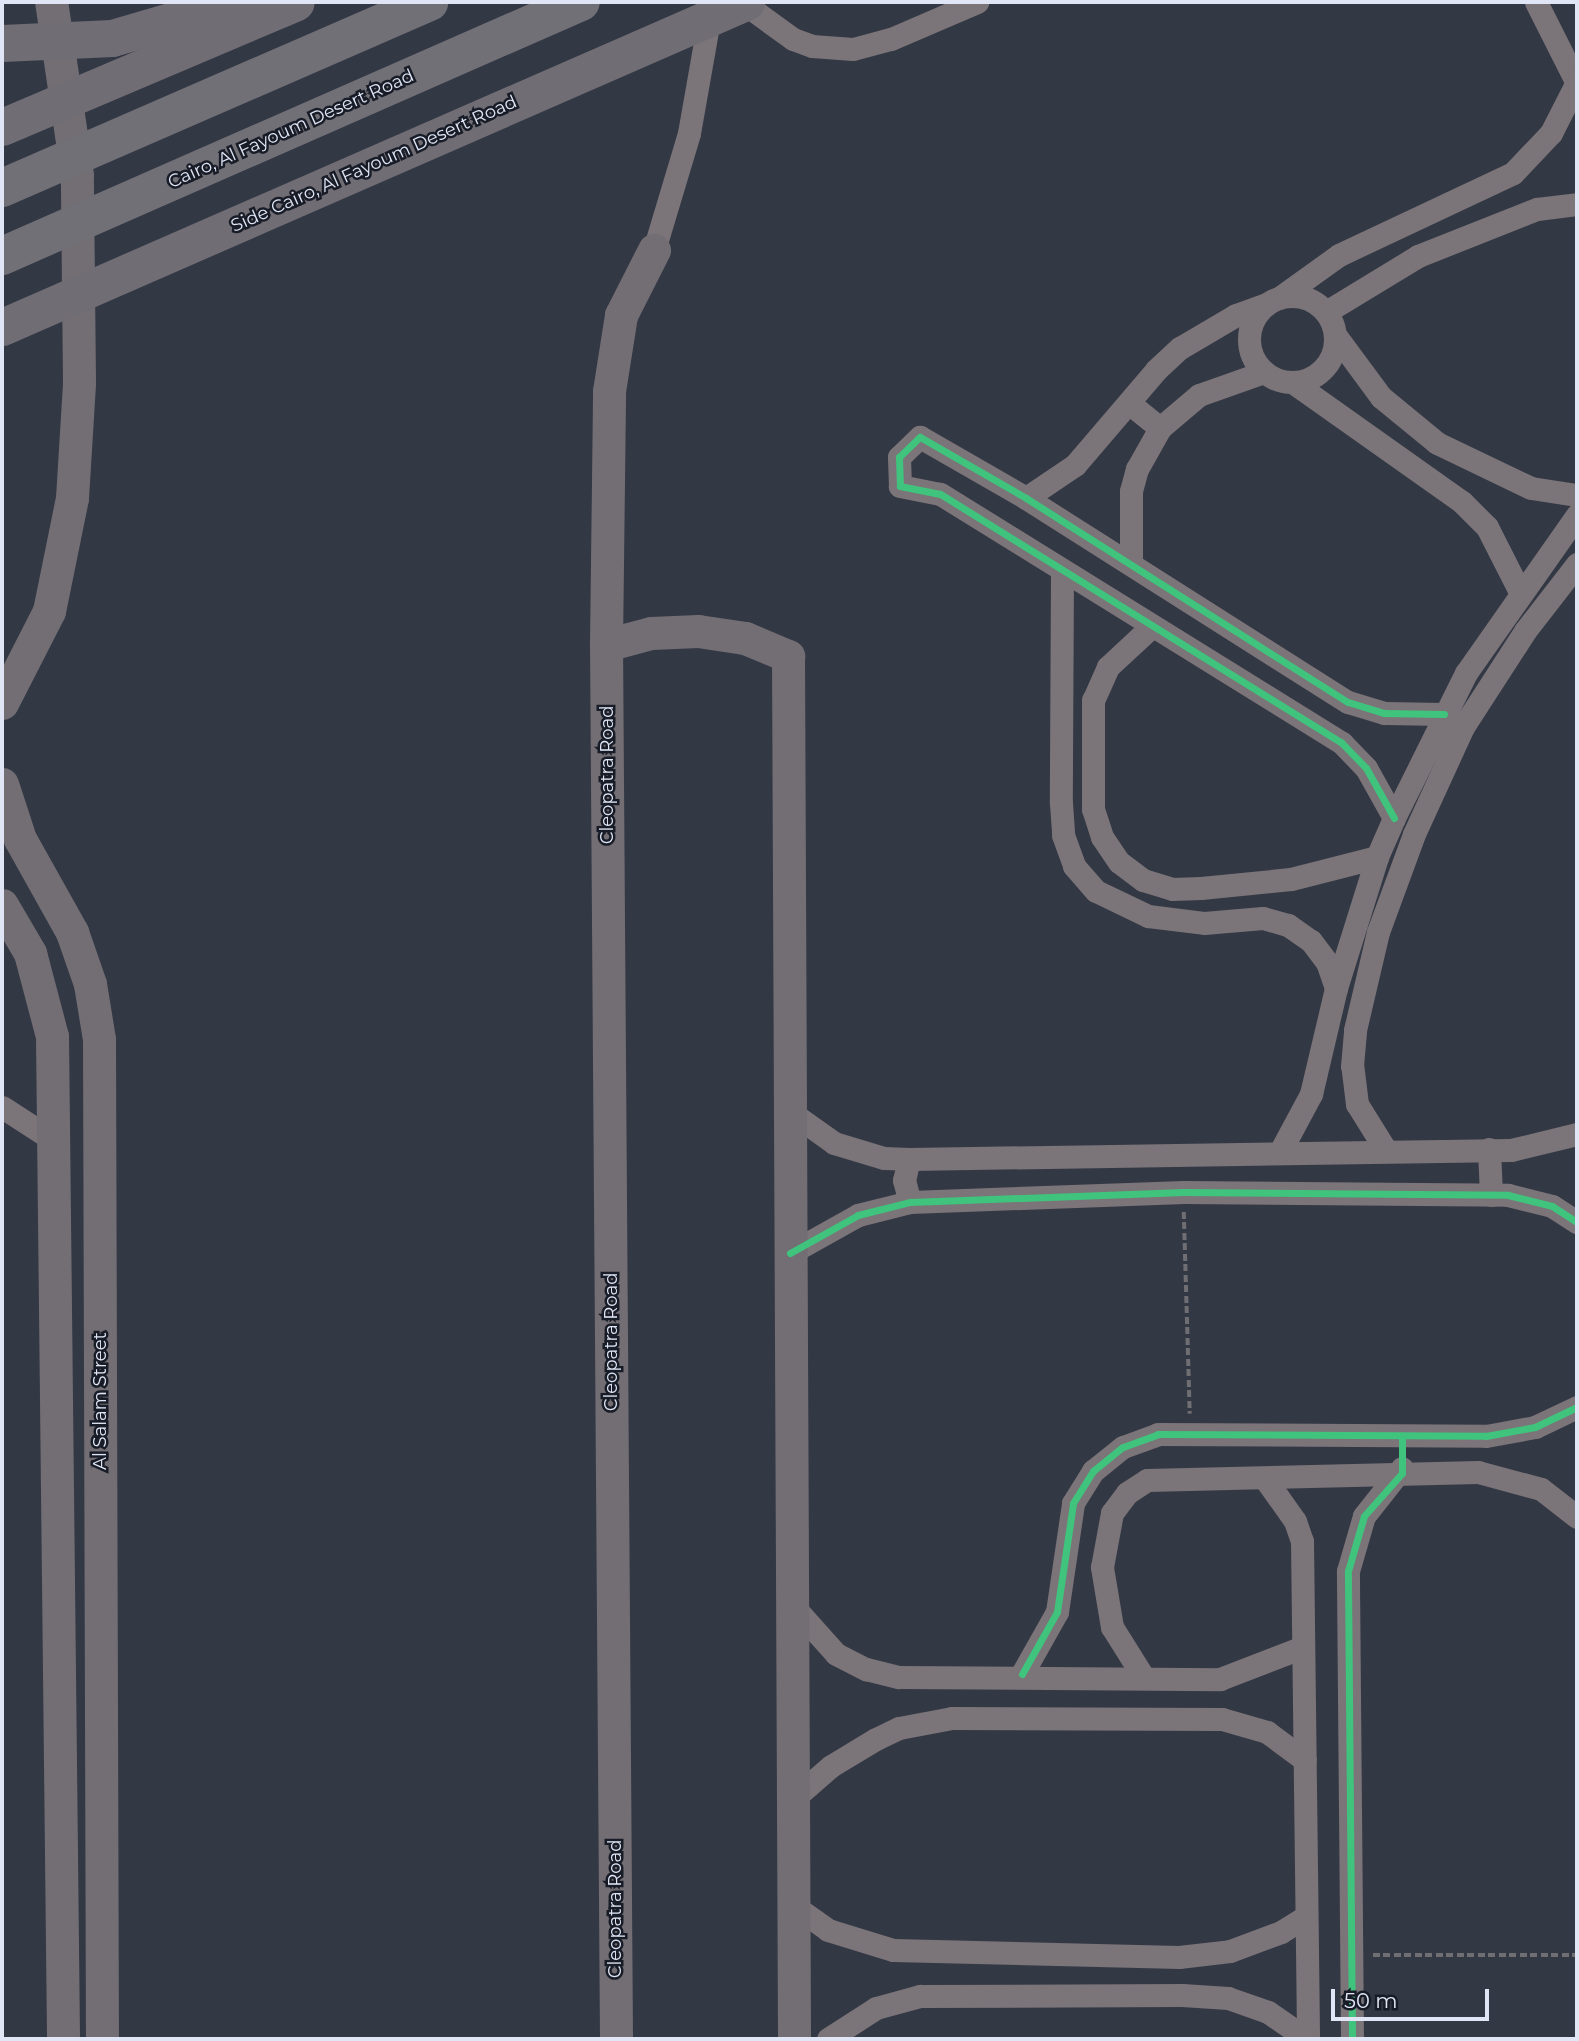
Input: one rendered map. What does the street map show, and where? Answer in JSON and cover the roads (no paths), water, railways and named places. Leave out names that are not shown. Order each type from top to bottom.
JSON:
[{"type":"highway","points":[[2,188],[429,2]]},
{"type":"highway","name":"Cairo, Al Fayoum Desert Road","points":[[2,256],[581,2]]},
{"type":"main road","points":[[2,703],[49,611],[72,498],[79,382],[77,175],[51,2]]},
{"type":"main road","points":[[2,43],[112,38],[235,2]]},
{"type":"main road","points":[[2,127],[296,2]]},
{"type":"main road","name":"Side Cairo, Al Fayoum Desert Road","points":[[2,327],[744,2]]},
{"type":"main road","name":"Cleopatra Road","points":[[616,2039],[606,645],[610,365],[621,315],[654,250]]},
{"type":"main road","points":[[606,645],[651,633],[698,631],[745,638],[788,656],[794,2039]]},
{"type":"main road","name":"Al Salam Street","points":[[2,784],[20,839],[72,932],[90,984],[99,1039],[102,2039]]},
{"type":"main road","points":[[2,905],[30,953],[48,1008],[53,1140],[62,2039]]},
{"type":"main road","points":[[57,1626],[99,1625]]},
{"type":"street","points":[[654,250],[689,133],[712,2]]},
{"type":"street","points":[[744,2],[793,39],[812,46],[853,49],[891,38],[977,2]]},
{"type":"street","points":[[1521,594],[1487,527],[1462,502],[1294,383],[1264,372],[1252,356],[1249,337],[1254,319],[1273,301],[1339,255],[1513,173],[1551,133],[1577,83],[1536,2]]},
{"type":"street","points":[[1326,312],[1418,256],[1537,209],[1577,204]]},
{"type":"street","points":[[1026,498],[1075,466],[1180,348],[1236,315],[1273,301],[1313,301],[1326,312],[1336,336],[1381,397],[1437,443],[1531,488],[1577,495]]},
{"type":"street","points":[[1294,383],[1316,376],[1331,359],[1336,336]]},
{"type":"street","points":[[1131,563],[1131,491],[1137,469],[1160,428],[1199,395],[1264,372]]},
{"type":"street","points":[[1129,403],[1160,428]]},
{"type":"street","points":[[1394,818],[1355,754],[1313,723],[1062,574],[940,494],[900,486],[899,457],[920,437],[1131,563],[1331,693],[1384,713],[1444,714]]},
{"type":"street","points":[[1281,1150],[1311,1094],[1321,1064],[1336,988],[1377,857],[1394,818],[1466,673],[1577,515]]},
{"type":"street","points":[[1385,1149],[1357,1104],[1352,1066],[1355,1030],[1378,932],[1414,834],[1463,727],[1489,684],[1577,564]]},
{"type":"street","points":[[1062,574],[1063,835],[1074,866],[1096,891],[1148,916],[1204,923],[1263,918],[1288,925],[1311,941],[1327,962],[1336,988]]},
{"type":"street","points":[[1151,627],[1108,667],[1093,700],[1093,809],[1102,838],[1119,862],[1143,880],[1172,889],[1291,880],[1377,857]]},
{"type":"street","points":[[1313,723],[1331,693]]},
{"type":"street","points":[[1321,1064],[1352,1066]]},
{"type":"street","points":[[2,1107],[53,1140]]},
{"type":"street","points":[[792,1113],[834,1143],[884,1158],[909,1159],[1281,1150],[1534,1148],[1577,1134]]},
{"type":"street","points":[[1489,1149],[1491,1195]]},
{"type":"street","points":[[909,1159],[904,1180],[910,1202]]},
{"type":"street","points":[[790,1253],[859,1215],[910,1202],[1184,1192],[1491,1195],[1530,1198],[1577,1222]]},
{"type":"street","points":[[1022,1674],[1057,1612],[1073,1503],[1093,1471],[1122,1447],[1158,1434],[1402,1439],[1511,1433],[1577,1407]]},
{"type":"street","points":[[1352,2039],[1348,1571],[1364,1516],[1402,1473],[1402,1439]]},
{"type":"street","points":[[1144,1678],[1112,1627],[1102,1567],[1112,1513],[1127,1493],[1147,1479],[1172,1475],[1266,1480],[1478,1472],[1519,1479],[1552,1496],[1577,1517]]},
{"type":"street","points":[[1266,1480],[1295,1521],[1302,1541],[1308,2039]]},
{"type":"street","points":[[793,1606],[836,1654],[866,1669],[924,1678],[1022,1674],[1220,1679],[1303,1647]]},
{"type":"street","points":[[1220,1679],[1222,1718]]},
{"type":"street","points":[[793,1799],[853,1751],[899,1728],[929,1720],[1222,1718],[1267,1732],[1305,1760]]},
{"type":"street","points":[[793,1905],[828,1930],[893,1950],[1179,1957],[1240,1948],[1305,1917]]},
{"type":"street","points":[[828,2039],[876,2008],[920,1996],[1182,1995],[1228,1998],[1268,2012],[1308,2039]]}]
